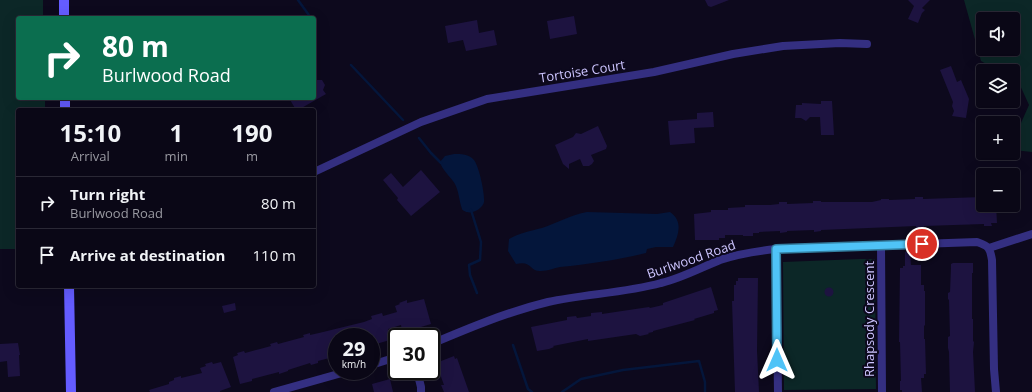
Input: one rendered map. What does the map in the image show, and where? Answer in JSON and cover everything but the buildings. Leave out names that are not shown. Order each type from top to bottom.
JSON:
[{"type":"street","points":[[64,0],[64,16]]},
{"type":"street","name":"Tortoise Court","points":[[316,171],[420,122],[487,99],[654,72],[733,54],[783,46],[840,43],[867,44]]},
{"type":"street","points":[[996,392],[994,369],[992,260],[989,248],[1032,234]]},
{"type":"street","name":"Burlwood Road","points":[[440,340],[516,310],[576,297],[648,287],[680,278],[710,264],[733,257],[776,249],[977,242],[986,245],[989,248]]},
{"type":"street","name":"Rhapsody Crescent","points":[[881,246],[882,392]]},
{"type":"street","points":[[776,249],[778,392]]},
{"type":"street","points":[[69,288],[71,392]]},
{"type":"street","points":[[274,392],[294,389],[328,378]]},
{"type":"street","points":[[420,380],[422,387],[421,392]]},
{"type":"green space","points":[[0,0],[43,0],[43,16],[16,16],[16,100],[45,100],[45,108],[16,108],[16,249],[0,249]]},
{"type":"green space","points":[[964,0],[1032,0],[1032,152],[1020,151],[1020,125],[1029,105],[1020,85],[1020,64],[986,64],[981,61],[980,56],[1020,56],[1020,12],[976,12],[976,43]]},
{"type":"green space","points":[[875,259],[876,389],[784,390],[783,262]]},
{"type":"water","points":[[454,154],[467,155],[474,160],[478,168],[483,187],[484,202],[480,208],[475,211],[466,212],[462,209],[455,184],[441,165],[440,162],[445,156]]},
{"type":"water","points":[[587,212],[657,214],[670,212],[677,219],[679,228],[677,237],[673,247],[656,247],[647,249],[646,253],[603,262],[560,267],[544,271],[537,271],[528,265],[521,263],[516,264],[508,251],[509,239],[513,237]]},
{"type":"waterway","points":[[298,0],[310,16]]},
{"type":"waterway","points":[[351,65],[403,120]]},
{"type":"waterway","points":[[419,138],[441,163]]},
{"type":"waterway","points":[[471,210],[481,242],[480,260],[469,265],[470,275],[477,293]]},
{"type":"waterway","points":[[513,345],[528,389],[532,392]]},
{"type":"waterway","points":[[562,392],[581,379],[623,370],[699,361],[705,382],[705,392]]},
{"type":"route","points":[[777,360],[776,249],[922,244]]}]
